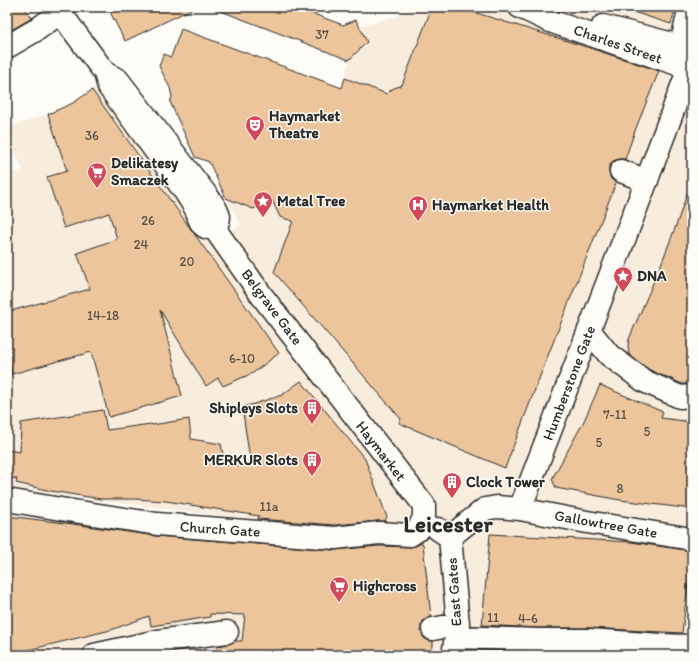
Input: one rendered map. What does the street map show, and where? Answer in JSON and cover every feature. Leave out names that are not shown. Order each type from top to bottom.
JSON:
[{"type":"street","name":"Charles Street","points":[[521,7],[550,21],[686,59]]},
{"type":"street","name":"Humberstone Gate","points":[[520,509],[647,181],[686,59],[690,7]]},
{"type":"street","points":[[7,47],[36,30],[58,10]]},
{"type":"street","name":"Belgrave Gate","points":[[58,10],[105,73],[118,80],[208,197],[217,210],[219,217],[215,226],[219,235],[262,296],[331,386]]},
{"type":"street","points":[[621,172],[647,181]]},
{"type":"street","points":[[589,330],[609,355],[644,381],[680,397],[692,396]]},
{"type":"street","name":"Haymarket","points":[[331,386],[424,505],[424,517]]},
{"type":"street","name":"Church Gate","points":[[7,500],[157,524],[335,538],[380,533],[410,535],[419,529],[424,517]]},
{"type":"street","points":[[450,537],[485,508],[497,507],[520,509]]},
{"type":"street","name":"Gallowtree Gate","points":[[520,509],[587,522],[692,539]]},
{"type":"street","name":"East Gates","points":[[424,517],[450,537],[455,639]]},
{"type":"street","points":[[432,629],[455,639],[539,640],[586,644],[660,645],[686,649]]},
{"type":"street","points":[[94,655],[158,641],[227,632]]},
{"type":"shaded area","points":[[417,7],[690,7],[692,69],[692,655],[7,655],[7,507],[336,530],[7,489],[7,175],[23,170],[13,147],[16,145],[10,127],[48,114],[73,103],[92,90],[105,73],[219,237],[241,225],[209,162],[195,157],[170,102],[172,97],[170,88],[159,66],[164,54],[171,57],[341,88],[349,60],[367,42],[359,26],[405,13]]},
{"type":"building","points":[[7,7],[24,7],[32,18],[7,31]]},
{"type":"building","points":[[109,7],[196,7],[125,41]]},
{"type":"building","points":[[295,7],[343,25],[356,20],[367,42],[349,60],[213,8]]},
{"type":"building","points":[[432,7],[457,7],[659,71],[625,159],[613,161],[609,167],[611,179],[616,183],[505,468],[399,423],[401,419],[274,272],[293,221],[280,217],[272,200],[253,209],[226,198],[209,162],[195,157],[170,102],[172,97],[170,88],[159,66],[164,54],[171,57],[181,29],[342,88],[345,78],[387,94],[392,89],[402,85]]},
{"type":"building","points":[[628,7],[676,7],[671,24],[627,10]]},
{"type":"building","points":[[92,90],[279,353],[253,373],[223,386],[218,378],[206,386],[160,310],[182,396],[109,417],[91,352],[12,374],[7,356],[7,312],[90,289],[77,253],[117,239],[109,213],[64,228],[47,177],[67,171],[48,114],[73,103]]},
{"type":"building","points":[[690,185],[692,186],[692,384],[682,384],[650,370],[629,355],[628,346],[629,339],[660,267]]},
{"type":"building","points":[[301,381],[365,459],[387,517],[385,521],[335,525],[258,519],[259,516],[166,501],[101,499],[51,491],[16,483],[17,479],[7,477],[7,450],[20,452],[21,423],[103,410],[107,430],[189,419],[191,439],[221,444],[225,465],[251,466],[242,407],[282,395]]},
{"type":"building","points":[[600,385],[663,412],[661,418],[685,421],[692,424],[688,444],[692,445],[692,509],[620,500],[556,488],[552,479],[583,423]]},
{"type":"building","points":[[7,516],[156,536],[334,550],[379,546],[410,547],[421,543],[423,544],[431,617],[424,620],[421,625],[421,631],[424,638],[429,641],[433,641],[433,646],[429,655],[219,655],[217,646],[229,644],[235,641],[242,641],[245,615],[210,614],[210,617],[151,626],[149,616],[111,630],[7,655]]},
{"type":"building","points":[[490,534],[631,542],[692,551],[682,633],[590,628],[539,628],[482,625]]},
{"type":"place","name":"Haymarket Theatre","points":[[255,142]]},
{"type":"place","name":"Delikatesy Smaczek","points":[[97,189]]},
{"type":"place","name":"Metal Tree","points":[[263,218]]},
{"type":"place","name":"Haymarket Health","points":[[418,222]]},
{"type":"place","name":"DNA","points":[[623,293]]},
{"type":"place","name":"Shipleys Slots","points":[[312,425]]},
{"type":"place","name":"MERKUR Slots","points":[[312,477]]},
{"type":"place","name":"Clock Tower","points":[[452,499]]},
{"type":"place","name":"Highcross","points":[[339,603]]},
{"type":"district","name":"Leicester","points":[[448,524]]}]
